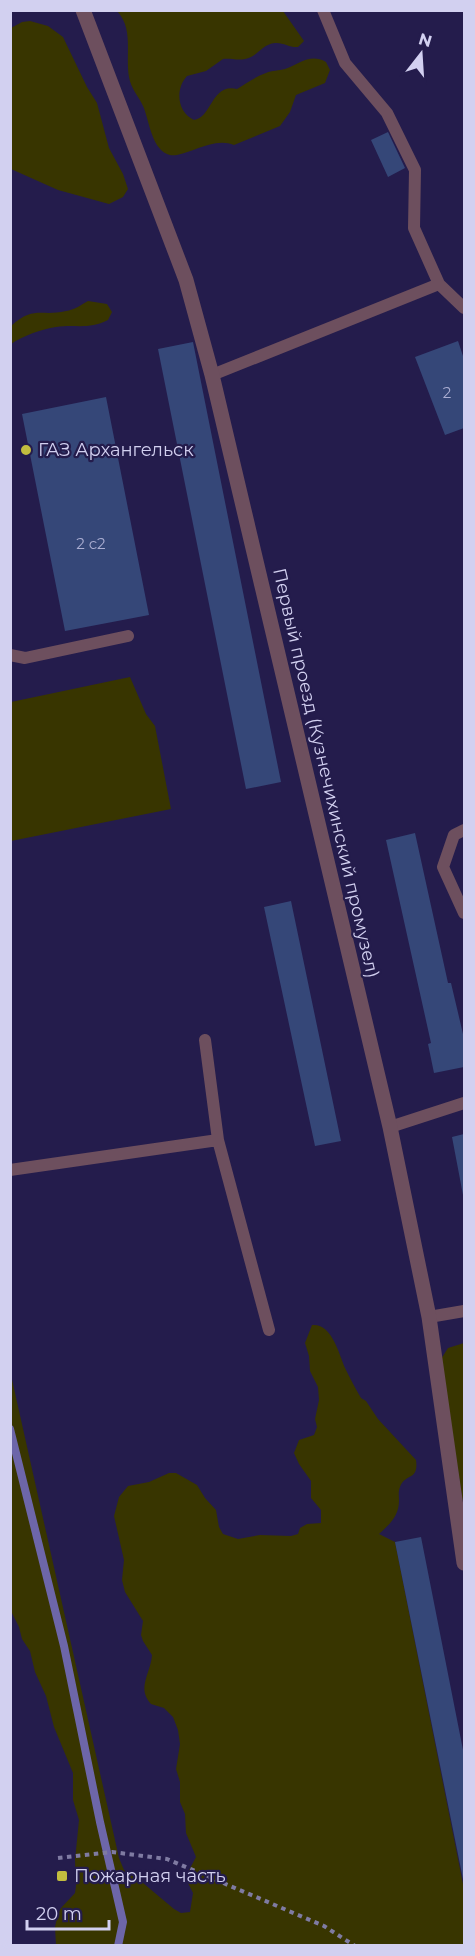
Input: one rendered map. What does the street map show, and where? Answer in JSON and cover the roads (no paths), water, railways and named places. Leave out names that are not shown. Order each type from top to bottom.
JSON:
[{"type":"street","name":"Первый проезд (Кузнечихинский промузел)","points":[[83,10],[186,280],[212,375],[390,1127],[429,1317],[465,1563]]},
{"type":"lane","points":[[323,10],[345,63],[387,112],[415,170],[414,228],[440,284],[465,308]]},
{"type":"lane","points":[[212,375],[440,284]]},
{"type":"lane","points":[[10,655],[25,658],[128,636]]},
{"type":"lane","points":[[465,830],[454,835],[443,867],[465,914]]},
{"type":"lane","points":[[205,1040],[218,1140],[269,1330]]},
{"type":"lane","points":[[390,1127],[465,1103]]},
{"type":"lane","points":[[10,1170],[218,1140]]},
{"type":"lane","points":[[429,1317],[465,1311]]},
{"type":"waterway","points":[[10,1429],[64,1646],[123,1922],[118,1946]]},
{"type":"place","name":"ГАЗ Архангельск","points":[[26,450]]},
{"type":"place","name":"Пожарная часть","points":[[62,1876]]}]
